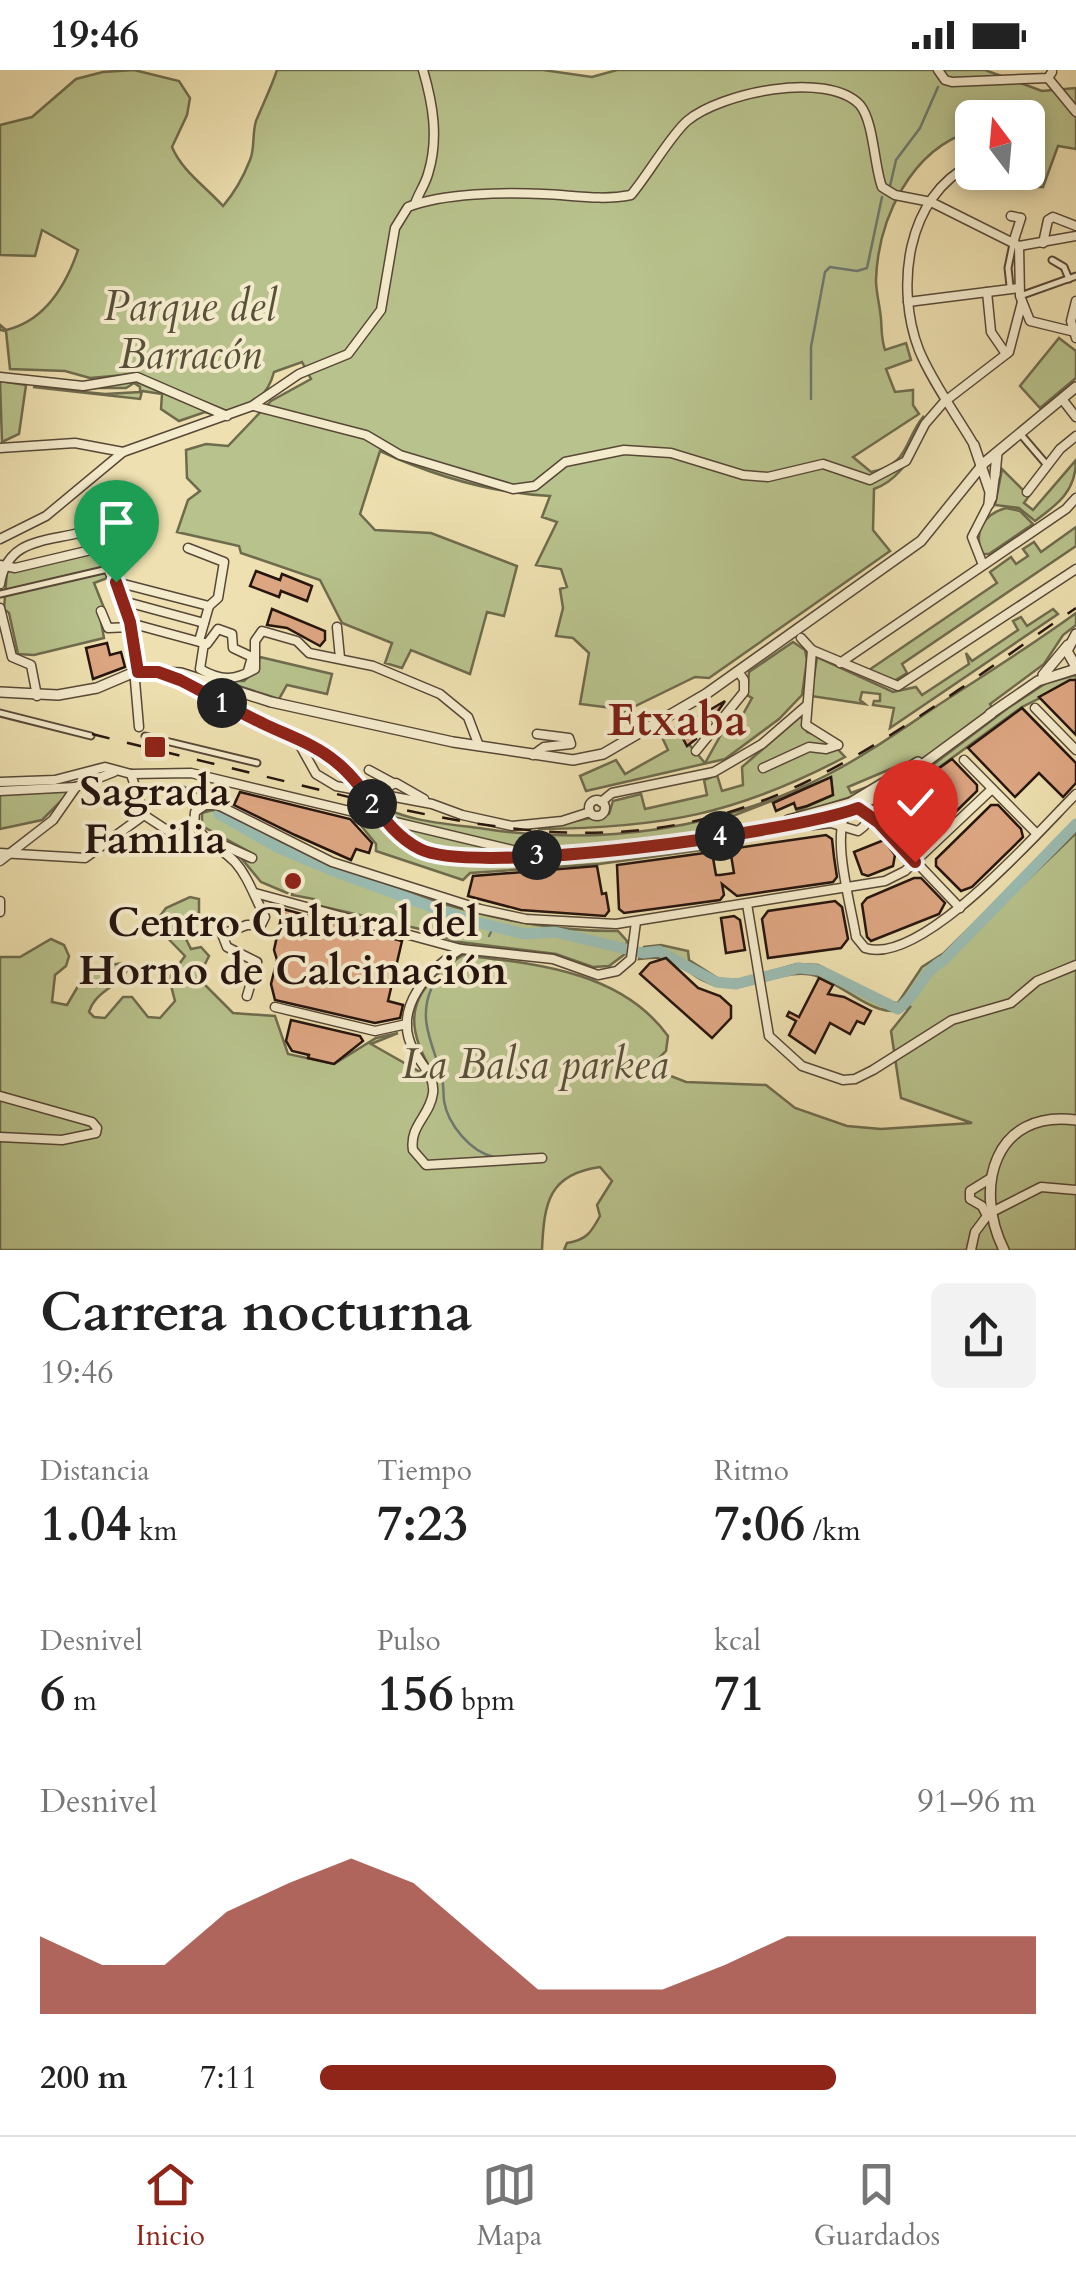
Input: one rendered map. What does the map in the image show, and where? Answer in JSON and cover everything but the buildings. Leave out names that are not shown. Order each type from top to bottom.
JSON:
[{"type":"street","points":[[938,70],[941,77],[952,82],[1050,75],[1076,112]]},
{"type":"street","points":[[415,204],[428,176],[434,142],[424,72]]},
{"type":"street","points":[[0,540],[44,518],[123,452],[252,406],[299,374],[348,354],[381,310],[396,228],[404,212],[415,204],[488,195],[630,195],[689,119],[713,106],[789,84],[838,91],[859,104],[882,187],[895,195],[931,202],[1015,244],[1076,236]]},
{"type":"street","points":[[955,176],[931,202],[911,248],[908,302],[918,349],[990,478],[990,504],[975,525],[972,537],[983,565]]},
{"type":"street","points":[[252,406],[366,436],[400,455],[513,489],[535,486],[565,462],[624,450],[672,453],[743,475],[768,477],[823,464],[870,480],[906,460],[925,424],[948,399],[1013,346],[1018,293],[1015,244],[1021,218],[1011,216]]},
{"type":"street","points":[[1043,243],[1048,220],[1076,224]]},
{"type":"street","points":[[908,302],[987,292],[1018,293],[1072,277],[1052,260]]},
{"type":"street","points":[[987,292],[991,332],[1006,354]]},
{"type":"street","points":[[1018,293],[1032,324],[1074,334],[1076,300]]},
{"type":"street","points":[[0,377],[82,386],[137,377],[227,416]]},
{"type":"street","points":[[188,548],[224,562],[218,598],[209,606],[204,623],[199,661],[204,671],[233,692],[464,744],[573,760],[604,754],[706,694],[921,542],[966,486],[982,459],[1076,387]]},
{"type":"street","points":[[1062,399],[1076,417]]},
{"type":"street","points":[[1027,492],[1060,449],[1076,436]]},
{"type":"street","points":[[1023,437],[1049,468]]},
{"type":"street","points":[[1,447],[75,443],[123,452]]},
{"type":"street","points":[[982,459],[990,478]]},
{"type":"street","points":[[966,486],[990,478]]},
{"type":"street","points":[[840,663],[1076,498]]},
{"type":"street","points":[[0,584],[2,566],[16,548],[79,533],[96,549],[111,568],[131,625],[138,672],[139,727]]},
{"type":"street","points":[[2,566],[15,568],[96,549]]},
{"type":"street","points":[[0,594],[111,568]]},
{"type":"street","points":[[798,632],[812,650],[893,686],[901,685],[1076,569]]},
{"type":"street","points":[[116,582],[209,606]]},
{"type":"street","points":[[123,601],[204,623]]},
{"type":"street","points":[[101,611],[108,628],[131,625],[209,643],[213,631],[218,629],[232,634],[233,648],[252,658],[247,673]]},
{"type":"street","points":[[0,614],[12,657],[30,665],[37,696]]},
{"type":"street","points":[[337,627],[340,658]]},
{"type":"street","points":[[0,692],[37,696],[78,693],[138,672],[233,680],[258,663],[255,640],[262,630],[298,641],[310,653],[412,679],[454,704],[471,725],[479,746]]},
{"type":"street","points":[[667,842],[851,809],[1038,681],[1076,634]]},
{"type":"street","points":[[1038,681],[1076,668],[1068,658],[1068,645]]},
{"type":"street","points":[[763,768],[802,749],[838,746],[826,734],[808,728],[806,706],[812,650]]},
{"type":"street","points":[[696,751],[744,692],[744,680],[738,671]]},
{"type":"street","points":[[158,672],[325,754],[351,776],[387,824],[418,848],[444,857],[520,856],[754,832],[851,809],[939,754]]},
{"type":"street","points":[[214,697],[217,680]]},
{"type":"street","points":[[214,697],[233,692]]},
{"type":"street","points":[[225,704],[233,692]]},
{"type":"street","points":[[297,740],[324,782],[432,804],[512,826],[562,821],[590,812],[591,804],[612,793],[714,772],[762,744],[806,706]]},
{"type":"street","points":[[1035,708],[1076,750]]},
{"type":"street","points":[[0,713],[91,736]]},
{"type":"street","points":[[876,822],[876,804],[991,714]]},
{"type":"street","points":[[464,744],[471,725]]},
{"type":"street","points":[[533,755],[548,746],[566,748],[571,744],[569,738],[538,734]]},
{"type":"street","points":[[144,736],[257,763]]},
{"type":"street","points":[[308,759],[325,754]]},
{"type":"street","points":[[964,760],[1036,834]]},
{"type":"street","points":[[0,782],[55,780],[105,767],[131,774],[175,772],[221,794],[332,862],[480,909],[526,919],[616,924],[885,881],[915,862],[992,788]]},
{"type":"street","points":[[369,770],[432,804]]},
{"type":"street","points":[[0,791],[76,786],[94,776],[118,772]]},
{"type":"street","points":[[131,774],[144,815],[176,836]]},
{"type":"street","points":[[797,818],[850,803],[900,774]]},
{"type":"street","points":[[387,796],[393,783]]},
{"type":"street","points":[[0,857],[12,853],[53,820],[76,786]]},
{"type":"street","points":[[247,996],[257,962],[227,946],[222,934],[232,928],[265,922],[243,868],[209,842],[193,818],[221,794],[245,786],[451,834],[520,856]]},
{"type":"street","points":[[851,809],[842,827],[841,849],[857,942],[872,950],[906,941],[947,918],[1076,794]]},
{"type":"street","points":[[980,800],[1003,800]]},
{"type":"street","points":[[851,809],[876,822],[960,908]]},
{"type":"street","points":[[12,853],[77,860],[144,815]]},
{"type":"street","points":[[754,832],[766,834],[818,824],[858,831],[876,822]]},
{"type":"street","points":[[818,824],[830,829],[841,849]]},
{"type":"street","points":[[176,836],[188,830],[196,842]]},
{"type":"street","points":[[176,836],[182,850],[190,850],[196,842]]},
{"type":"street","points":[[196,842],[212,840],[252,858]]},
{"type":"street","points":[[254,893],[461,949],[553,959],[598,975],[617,972],[631,959],[636,922]]},
{"type":"street","points":[[947,918],[950,898]]},
{"type":"street","points":[[0,901],[0,912]]},
{"type":"street","points":[[747,904],[766,1024],[776,1046],[802,1066],[832,1078],[855,1079],[952,1020],[1010,1003],[1036,981],[1076,965]]},
{"type":"street","points":[[616,924],[630,935],[635,946]]},
{"type":"street","points":[[461,949],[434,967],[420,984],[407,1024],[408,1040],[430,1074],[434,1090],[411,1139],[426,1165],[542,1158]]},
{"type":"street","points":[[275,1007],[375,1032],[407,1024]]},
{"type":"street","points":[[0,1096],[92,1122],[97,1128],[96,1133],[72,1139],[0,1138]]},
{"type":"street","points":[[1004,1250],[994,1212],[991,1178],[998,1153],[1016,1131],[1056,1120],[1076,1120]]},
{"type":"street","points":[[970,1250],[975,1232],[987,1216],[985,1208],[970,1198],[970,1191],[991,1178]]},
{"type":"street","points":[[994,1212],[1041,1187],[1076,1190]]},
{"type":"green space","name":"Parque del Barracón","points":[[134,70],[179,81],[190,98],[187,115],[172,147],[188,171],[223,206],[250,160],[256,121],[277,70],[543,70],[592,77],[617,70],[985,70],[1042,91],[1076,88],[1076,149],[1058,146],[1045,182],[1045,100],[955,100],[955,138],[932,153],[902,189],[891,211],[878,257],[876,280],[885,350],[906,343],[911,360],[886,369],[895,392],[913,390],[913,405],[919,414],[853,457],[871,472],[884,468],[899,458],[923,417],[928,427],[900,471],[874,489],[873,530],[890,551],[709,678],[695,677],[619,714],[612,708],[580,704],[589,653],[573,638],[556,636],[563,608],[560,589],[567,587],[561,569],[536,565],[557,522],[542,517],[550,496],[463,482],[380,451],[360,514],[375,530],[431,533],[517,566],[504,616],[487,612],[470,674],[411,650],[402,668],[385,663],[392,643],[342,623],[320,580],[241,553],[239,546],[177,532],[188,500],[200,491],[187,478],[186,450],[206,444],[228,446],[271,401],[311,379],[302,362],[274,372],[258,399],[227,411],[136,374],[90,378],[65,371],[10,369],[6,331],[0,330],[0,325],[6,330],[43,310],[67,276],[78,250],[42,230],[35,256],[0,255],[0,125],[32,117],[76,79]]},
{"type":"green space","points":[[1059,338],[1076,351],[1076,378],[1040,408],[1020,386]]},
{"type":"green space","points":[[130,379],[215,415],[205,412],[179,421],[161,409],[162,394],[142,391],[140,399],[33,387],[105,394],[140,392],[134,383],[126,388],[84,388]]},
{"type":"green space","points":[[0,381],[26,385],[19,434],[2,442]]},
{"type":"green space","points":[[1076,460],[1069,488],[1035,521],[1019,508],[995,505],[1002,469],[1029,496],[1024,503],[1033,510]]},
{"type":"green space","points":[[1006,508],[1020,511],[1033,524],[989,554],[983,554],[979,538],[982,525]]},
{"type":"green space","points":[[1076,527],[1076,546],[902,664],[907,673],[894,681],[869,670],[997,583],[990,572],[1011,557],[1016,564],[1028,556],[1023,549],[1034,542],[1041,552]]},
{"type":"green space","points":[[92,550],[100,555],[110,577],[94,583],[104,608],[99,611],[104,638],[34,655],[18,654],[9,613],[4,609],[7,571]]},
{"type":"green space","points":[[1053,609],[1058,614],[890,728],[894,708],[873,705],[880,701],[880,694],[862,692],[860,700],[865,704],[811,696],[817,657],[893,692],[916,687],[922,695],[969,664],[966,653],[972,661],[1018,630],[1013,621],[1021,617],[1027,626]]},
{"type":"green space","points":[[1076,613],[1076,625],[1063,635],[1044,664],[990,704],[994,711],[991,714],[905,771],[895,767],[848,787],[851,793],[878,783],[857,795],[798,814],[797,811],[833,795],[831,778],[730,817],[732,846],[599,864],[470,873],[463,880],[376,851],[376,844],[354,817],[377,802],[398,814],[425,821],[568,835],[657,829],[744,809],[786,794],[859,757]]},
{"type":"green space","points":[[793,642],[805,650],[807,660],[802,695],[779,719],[725,759],[586,791],[580,776],[616,760],[625,774],[668,750],[661,735],[675,728],[705,763],[729,721],[737,725],[752,698],[747,695],[749,672]]},
{"type":"green space","points":[[260,657],[332,674],[327,694],[287,685],[279,699],[223,681],[244,681],[257,669]]},
{"type":"green space","points":[[1076,675],[1076,680],[1022,707],[882,809],[881,804],[1008,708],[1046,683]]},
{"type":"green space","points":[[801,716],[807,732],[827,738],[845,757],[768,793],[696,814],[622,825],[538,829],[609,814],[613,801],[641,794],[645,809],[707,795],[704,780],[717,775],[722,791],[743,785],[742,767]]},
{"type":"green space","points":[[63,781],[67,795],[42,820],[0,829],[0,784]]},
{"type":"green space","points":[[213,810],[359,875],[461,909],[566,929],[618,931],[627,941],[625,954],[609,966],[593,967],[556,954],[459,942],[316,905],[314,899],[292,895],[293,888],[287,893],[261,882],[242,859],[250,862],[255,855],[202,826],[202,813]]},
{"type":"green space","name":"La Balsa parkea","points":[[1076,823],[1017,890],[1076,833],[1076,1250],[564,1250],[567,1243],[587,1235],[600,1216],[597,1205],[612,1181],[600,1167],[570,1176],[553,1193],[545,1218],[542,1250],[0,1250],[0,957],[20,957],[51,939],[64,945],[69,956],[66,966],[55,975],[52,1002],[67,1005],[88,969],[122,963],[128,969],[124,975],[97,999],[89,1012],[105,1018],[123,997],[132,997],[148,1017],[160,1018],[175,1001],[169,978],[185,956],[154,924],[166,908],[190,897],[199,899],[199,920],[181,929],[191,949],[201,947],[209,956],[198,978],[233,1013],[275,1016],[288,1054],[334,1064],[376,1038],[398,1033],[371,1044],[429,1077],[432,1071],[416,1035],[416,1005],[432,979],[463,955],[548,967],[602,984],[626,997],[649,1014],[668,1036],[666,1051],[658,1059],[668,1075],[686,1082],[766,1085],[795,1108],[847,1126],[881,1129],[972,1123],[901,1098],[891,1031],[911,1006],[887,1011],[876,1008],[831,982],[807,974],[719,986],[670,960],[639,959],[644,947],[661,945],[688,951],[689,960],[719,979],[740,980],[797,964],[818,965],[887,1002],[898,1003],[922,967],[944,953]]},
{"type":"waterway","points":[[890,186],[896,160],[920,128],[938,87]]},
{"type":"waterway","points":[[811,399],[811,347],[825,272],[830,267],[857,271],[867,268],[882,197]]},
{"type":"waterway","points":[[182,786],[202,795]]},
{"type":"waterway","points":[[219,814],[279,848],[468,920],[524,934],[555,932],[643,953],[659,951],[716,982],[736,984],[799,968],[819,970],[898,1009],[930,970],[1076,824]]},
{"type":"waterway","points":[[489,936],[494,926]]},
{"type":"waterway","points":[[472,960],[432,987],[426,1019],[450,1119],[469,1143],[494,1157]]},
{"type":"railway","points":[[92,734],[444,818],[562,832],[621,832],[680,824],[740,809],[802,784],[908,724],[1076,608]]},
{"type":"place","name":"Sagrada Familia","points":[[155,747]]},
{"type":"place","name":"Centro Cultural del Horno de Calcinación","points":[[293,881]]},
{"type":"district","name":"Etxaba","points":[[677,720]]},
{"type":"route","points":[[116,582],[130,622],[138,672],[158,672],[180,680],[323,752],[351,776],[387,824],[430,854],[467,860],[597,851],[754,832],[812,822],[858,808],[878,822],[915,862]]}]
